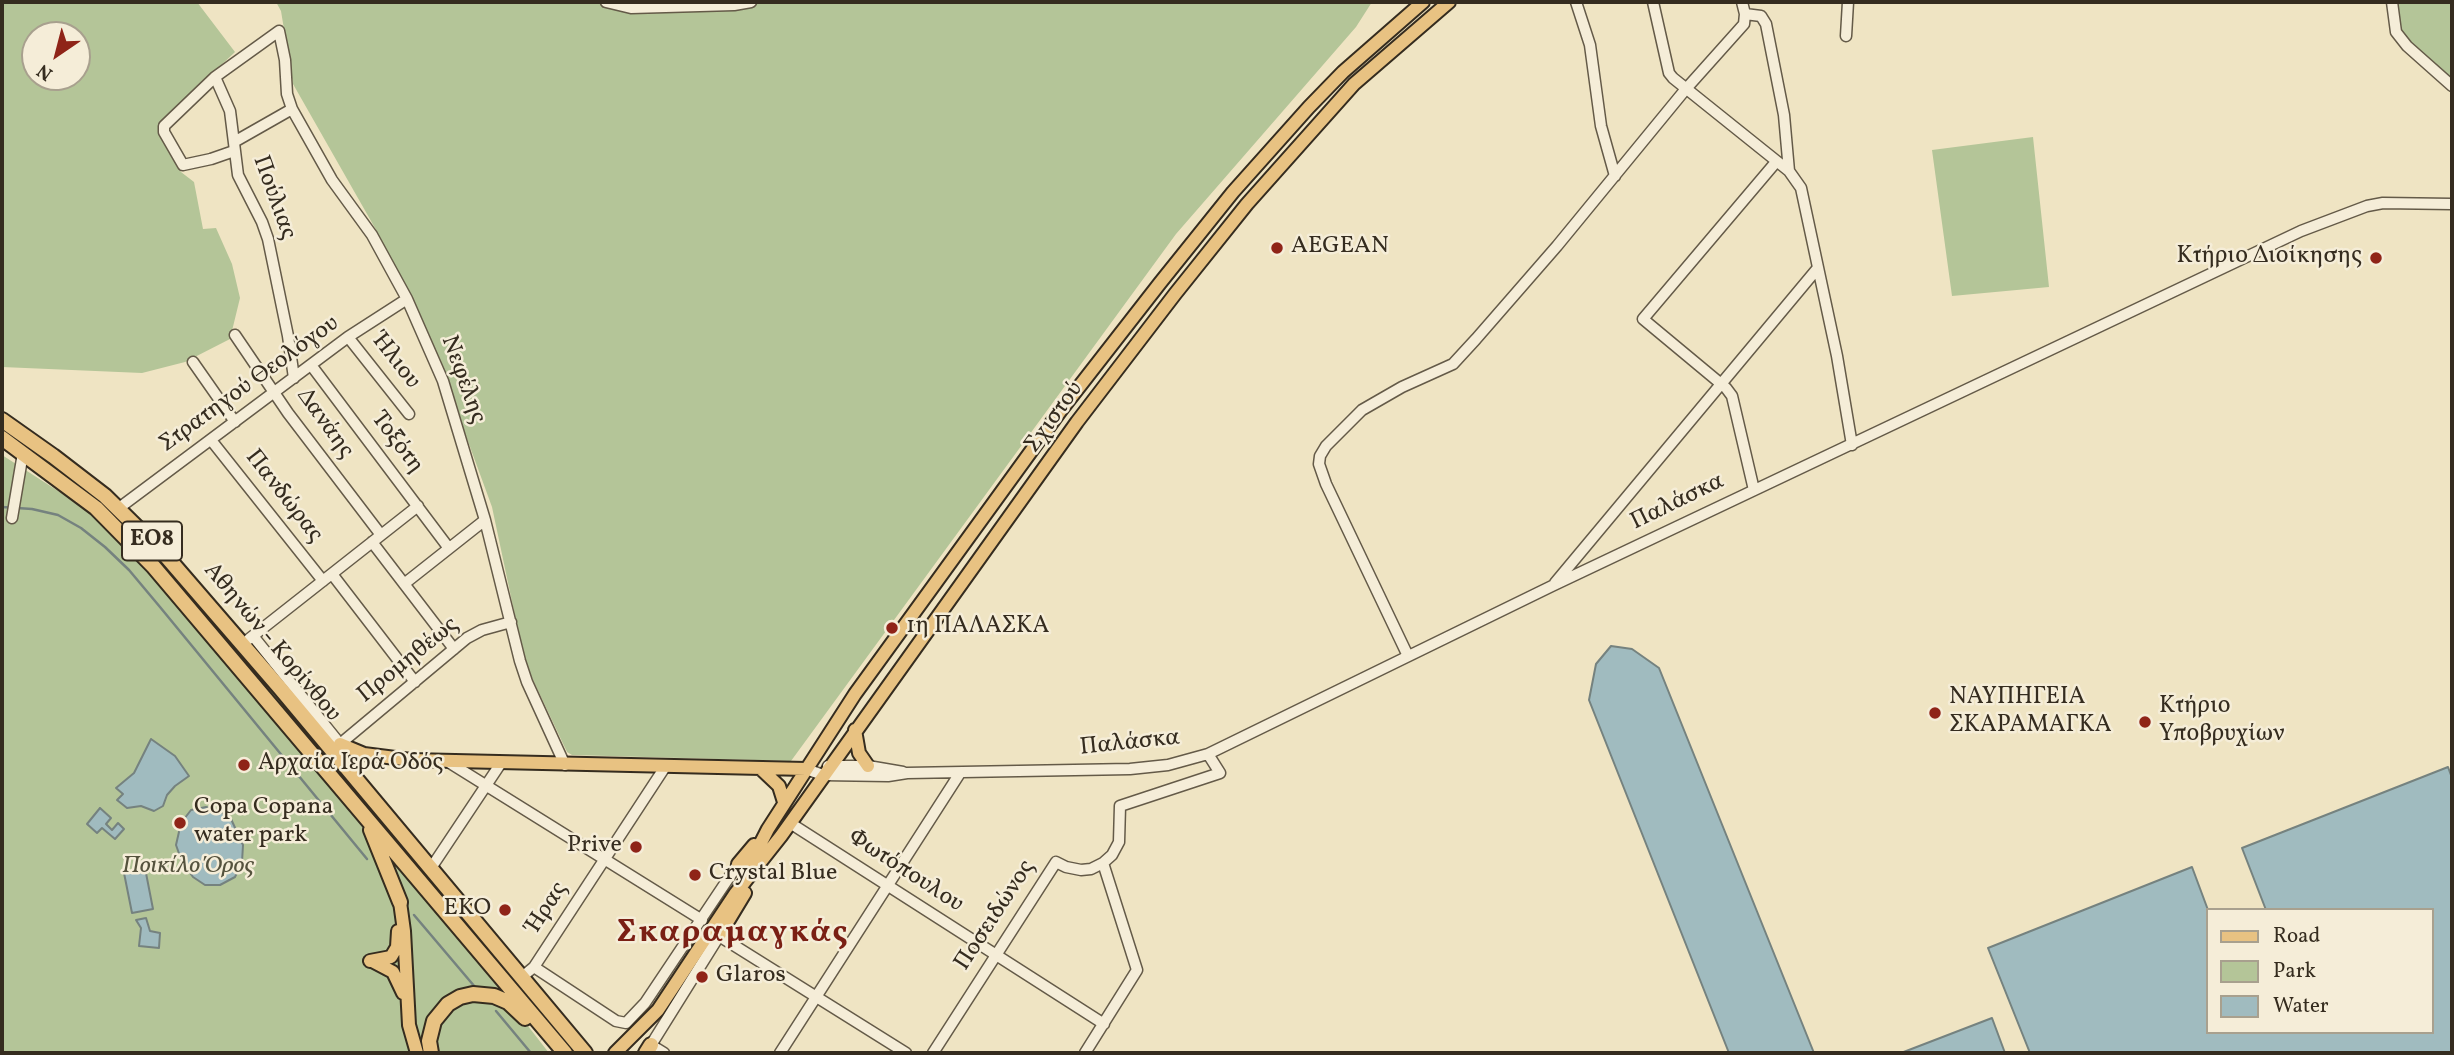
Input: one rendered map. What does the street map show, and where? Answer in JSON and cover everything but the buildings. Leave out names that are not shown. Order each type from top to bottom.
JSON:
[{"type":"highway","name":"Αθηνών - Κορίνθου","points":[[2,420],[119,508],[248,640],[280,688],[585,1053]]},
{"type":"highway","name":"Αθηνών - Κορίνθου","points":[[2,438],[96,508],[139,551],[564,1052]]},
{"type":"highway","points":[[280,688],[340,744]]},
{"type":"highway","points":[[366,819],[400,902]]},
{"type":"highway","points":[[431,1053],[431,1026],[438,1014],[453,1000],[479,993],[508,1002],[564,1052]]},
{"type":"main road","name":"Σχιστού","points":[[735,894],[768,829],[855,694],[1061,410],[1202,230],[1274,146],[1334,81],[1423,2]]},
{"type":"main road","name":"Σχιστού","points":[[615,1053],[658,1010],[735,894],[781,836],[1077,422],[1247,204],[1354,84],[1449,2]]},
{"type":"main road","points":[[855,730],[859,753],[868,766]]},
{"type":"main road","points":[[340,744],[381,758],[565,765],[806,769]]},
{"type":"main road","points":[[760,768],[779,786],[785,802]]},
{"type":"main road","points":[[738,864],[768,829]]},
{"type":"main road","points":[[719,936],[781,836]]},
{"type":"main road","points":[[400,902],[404,930],[406,999],[411,1037],[417,1053]]},
{"type":"main road","points":[[400,902],[395,951],[388,958],[370,961],[393,972],[406,999]]},
{"type":"street","points":[[606,2],[620,7],[645,8],[751,2]]},
{"type":"street","points":[[1576,2],[1590,45],[1601,126],[1615,176]]},
{"type":"street","points":[[1653,2],[1670,73],[1685,90],[1789,171],[1801,188],[1837,356],[1852,445]]},
{"type":"street","points":[[1408,656],[1326,484],[1319,464],[1320,456],[1326,446],[1362,410],[1453,364],[1515,296],[1685,90],[1744,24],[1742,2]]},
{"type":"street","points":[[1846,36],[1848,2]]},
{"type":"street","points":[[2392,2],[2396,32],[2407,46],[2452,86]]},
{"type":"street","points":[[1745,14],[1761,16],[1766,24],[1784,115],[1789,171]]},
{"type":"street","name":"Νεφέλης","points":[[215,77],[279,31],[285,60],[287,94],[292,109],[332,180],[372,235],[407,299],[454,411],[527,682],[565,765]]},
{"type":"street","points":[[215,77],[163,128],[183,164],[211,159],[292,109]]},
{"type":"street","name":"Πούλιας","points":[[215,77],[228,104],[238,175],[268,239],[294,378]]},
{"type":"street","points":[[1754,490],[1732,396],[1643,319],[1776,162]]},
{"type":"street","name":"Παλάσκα","points":[[806,769],[888,776],[907,773],[1148,768],[1208,754],[1552,586],[2301,231],[2349,212],[2384,204],[2452,204]]},
{"type":"street","points":[[1552,586],[1817,269]]},
{"type":"street","name":"Στρατηγού Θεολόγου","points":[[119,508],[348,337],[407,299]]},
{"type":"street","name":"Δανάης","points":[[235,335],[327,465],[381,535]]},
{"type":"street","name":"Ήλιου","points":[[348,337],[408,414]]},
{"type":"street","points":[[193,362],[235,422]]},
{"type":"street","name":"Τοξότη","points":[[311,365],[448,547]]},
{"type":"street","name":"Πανδώρας","points":[[211,440],[415,682]]},
{"type":"street","points":[[12,518],[23,453]]},
{"type":"street","points":[[340,744],[248,640],[418,506]]},
{"type":"street","points":[[404,584],[485,520]]},
{"type":"street","points":[[372,542],[454,649]]},
{"type":"street","name":"Προμηθέως","points":[[340,744],[454,649],[482,630],[511,622]]},
{"type":"street","points":[[1085,1053],[1137,970],[1103,863],[1112,855],[1119,842],[1121,806],[1220,773],[1208,754]]},
{"type":"street","points":[[447,761],[702,920],[738,864]]},
{"type":"street","points":[[431,868],[501,763]]},
{"type":"street","name":"Ήρας","points":[[523,977],[534,967],[665,766]]},
{"type":"street","name":"Παλάσκα","points":[[826,770],[868,766],[907,773]]},
{"type":"street","points":[[780,1053],[960,773]]},
{"type":"street","name":"Φωτόπουλου","points":[[790,823],[1104,1024]]},
{"type":"street","name":"Ποσειδώνος","points":[[933,1053],[1056,862],[1081,870],[1103,863]]},
{"type":"street","name":"Ήρας","points":[[534,967],[616,1021],[626,1023],[645,1003],[702,920]]},
{"type":"street","points":[[664,1053],[649,1049],[719,936],[906,1053]]},
{"type":"green space","points":[[2,2],[197,2],[235,52],[158,125],[181,172],[194,182],[203,229],[216,228],[232,264],[240,298],[230,339],[185,362],[142,373],[2,367]]},
{"type":"green space","points":[[276,2],[1372,2],[1356,27],[1176,234],[791,761],[572,755],[567,752],[525,663],[492,507],[435,351],[375,228],[293,84],[281,11]]},
{"type":"green space","points":[[2389,2],[2452,2],[2452,81],[2448,81],[2402,32]]},
{"type":"green space","points":[[2033,137],[2049,287],[1952,296],[1932,150]]},
{"type":"green space","name":"Ποικίλο Όρος","points":[[2,455],[94,514],[298,699],[489,976],[549,1053],[2,1053]]},
{"type":"water","points":[[1611,646],[1632,649],[1659,668],[1814,1053],[1729,1053],[1589,700],[1596,664]]},
{"type":"water","points":[[151,739],[175,756],[189,776],[167,795],[163,806],[154,811],[141,806],[127,808],[117,800],[123,794],[116,788],[134,773]]},
{"type":"water","points":[[2448,767],[2452,778],[2452,1053],[2030,1053],[1988,948],[2192,867],[2207,908],[2206,1034],[2433,1034],[2433,908],[2265,908],[2242,848]]},
{"type":"water","points":[[206,807],[231,819],[243,845],[242,862],[235,877],[220,885],[205,885],[193,877],[182,862],[176,845],[181,823],[191,810]]},
{"type":"water","points":[[100,808],[111,818],[106,824],[112,830],[118,823],[124,829],[115,839],[102,828],[97,833],[87,824]]},
{"type":"water","points":[[145,868],[153,909],[132,913],[124,873]]},
{"type":"water","points":[[146,918],[150,931],[160,933],[159,948],[139,946],[141,928],[136,920]]},
{"type":"water","points":[[1992,1018],[2005,1053],[1901,1053]]},
{"type":"waterway","points":[[2,507],[32,509],[58,515],[81,528],[129,570],[367,859]]},
{"type":"waterway","points":[[414,915],[475,987]]},
{"type":"waterway","points":[[496,1011],[531,1053]]},
{"type":"place","name":"AEGEAN","points":[[1277,248]]},
{"type":"place","name":"Κτήριο Διοίκησης","points":[[2376,258]]},
{"type":"place","name":"1η ΠΑΛΑΣΚΑ","points":[[892,628]]},
{"type":"place","name":"ΝΑΥΠΗΓΕΙΑ ΣΚΑΡΑΜΑΓΚΑ","points":[[1935,713]]},
{"type":"place","name":"Κτήριο Υποβρυχίων","points":[[2145,722]]},
{"type":"place","name":"Αρχαία Ιερά Οδός","points":[[244,765]]},
{"type":"place","name":"Copa Copana water park","points":[[180,823]]},
{"type":"place","name":"Prive","points":[[636,847]]},
{"type":"place","name":"Crystal Blue","points":[[695,875]]},
{"type":"place","name":"EKO","points":[[505,910]]},
{"type":"place","name":"Glaros","points":[[702,977]]},
{"type":"district","name":"Σκαραμαγκάς","points":[[733,935]]}]
